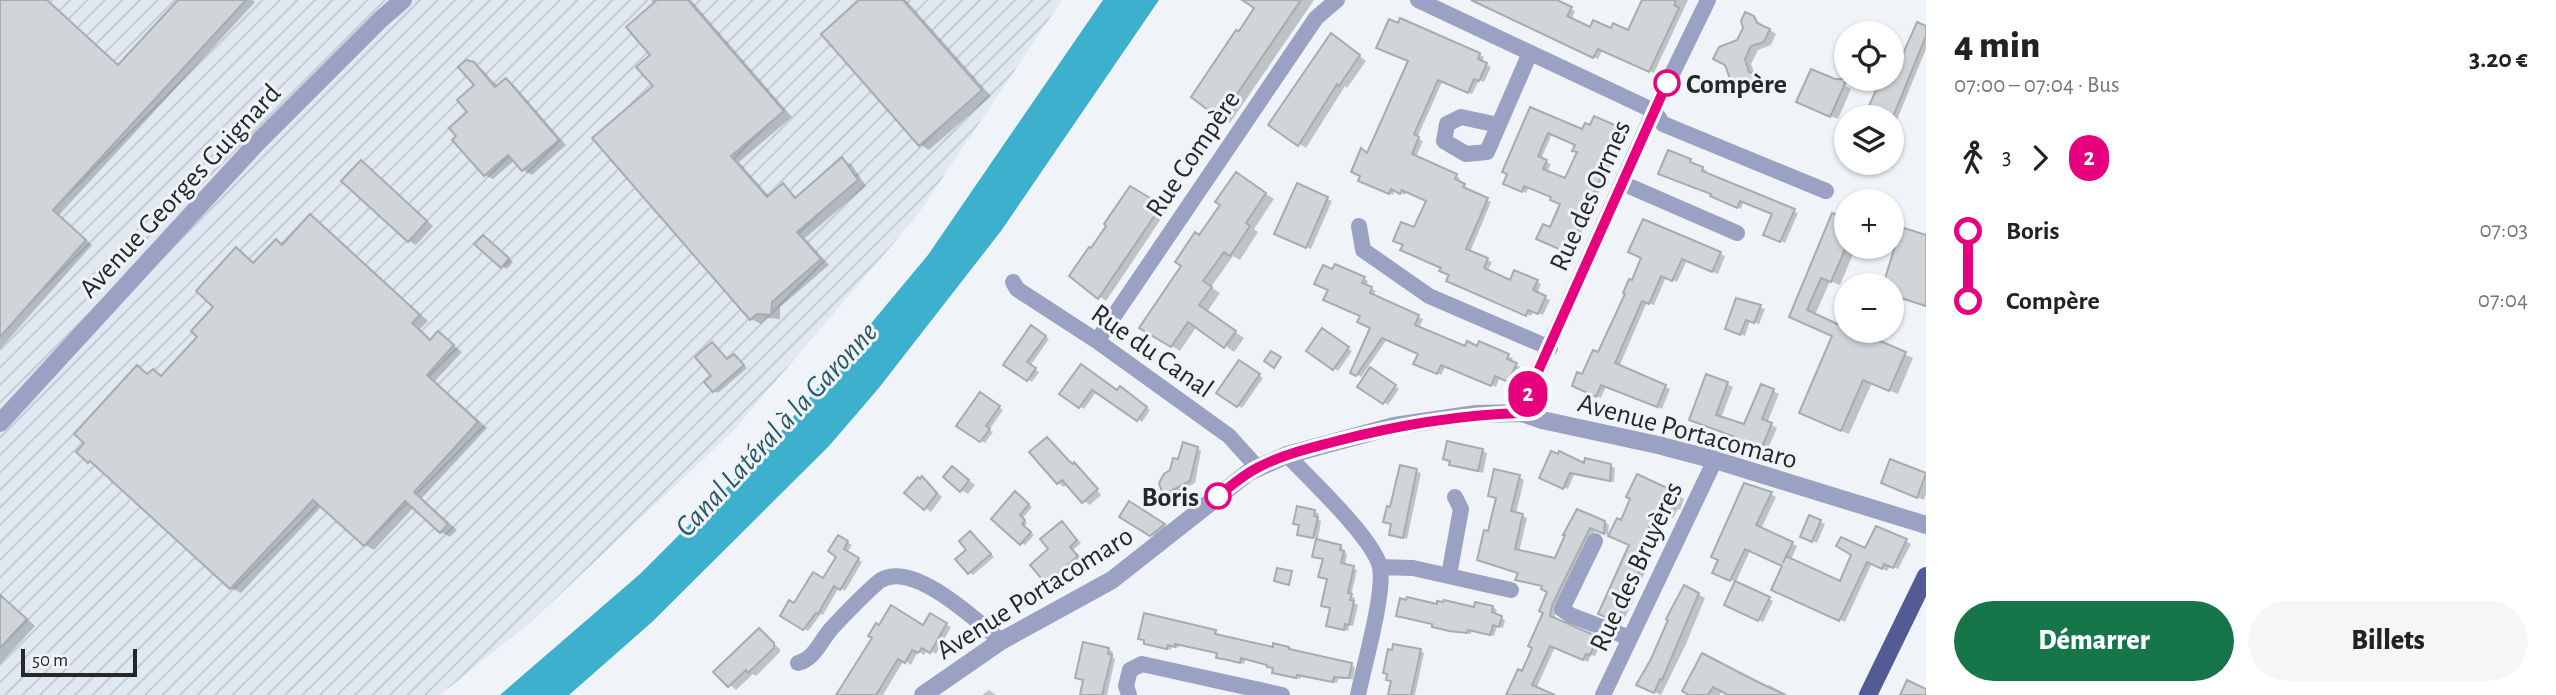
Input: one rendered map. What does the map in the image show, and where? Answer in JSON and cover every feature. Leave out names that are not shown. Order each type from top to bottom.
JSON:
[{"type":"main road","points":[[1868,695],[1926,576]]},
{"type":"street","name":"Avenue Georges Guignard","points":[[0,423],[255,145],[403,0]]},
{"type":"street","name":"Rue Compère","points":[[1097,341],[1316,18],[1337,0]]},
{"type":"street","points":[[1418,0],[1443,5],[1530,52],[1654,111],[1663,124],[1826,191]]},
{"type":"street","name":"Rue des Ormes","points":[[1522,413],[1527,396],[1654,111],[1708,0]]},
{"type":"street","points":[[1498,125],[1530,52]]},
{"type":"street","points":[[1622,183],[1737,233]]},
{"type":"street","points":[[1359,226],[1363,250],[1429,296],[1550,348]]},
{"type":"street","name":"Rue du Canal","points":[[1013,282],[1017,289],[1097,341],[1229,436],[1257,467]]},
{"type":"street","name":"Avenue Portacomaro","points":[[923,695],[1001,641],[1112,580],[1257,467],[1287,455],[1394,426],[1476,414],[1522,413],[1715,460],[1926,525]]},
{"type":"street","points":[[1287,455],[1371,545],[1380,567],[1380,588],[1358,695]]},
{"type":"street","name":"Rue des Bruyères","points":[[1603,695],[1715,460]]},
{"type":"street","points":[[1449,575],[1461,509],[1455,497]]},
{"type":"street","points":[[1595,541],[1562,609],[1570,615],[1630,638]]},
{"type":"street","points":[[1380,567],[1413,568],[1511,590]]},
{"type":"street","points":[[798,663],[807,660],[831,630],[881,580],[899,575],[923,583],[967,612],[1001,641]]},
{"type":"street","points":[[1129,695],[1126,686],[1130,670],[1142,664],[1219,688],[1282,695]]},
{"type":"shaded area","points":[[0,0],[1062,0],[916,217],[733,431],[532,621],[440,695],[0,695]]},
{"type":"water","points":[[1103,0],[1159,0],[1001,231],[878,389],[829,446],[652,622],[569,695],[500,695],[640,574],[773,441],[928,255]]},
{"type":"building","points":[[0,0],[47,0],[118,65],[178,0],[246,0],[53,210],[86,240],[0,337]]},
{"type":"building","points":[[657,0],[688,0],[784,111],[731,156],[767,197],[783,183],[795,198],[842,157],[858,180],[797,232],[821,259],[772,302],[771,315],[757,314],[750,320],[592,138],[653,86],[636,67],[650,55],[626,27]]},
{"type":"building","points":[[859,0],[903,0],[982,90],[919,146],[821,34]]},
{"type":"building","points":[[1242,0],[1301,0],[1220,119],[1191,97],[1254,8]]},
{"type":"building","points":[[1471,0],[1557,0],[1572,7],[1567,16],[1590,27],[1593,20],[1611,28],[1613,23],[1628,30],[1642,0],[1676,0],[1674,5],[1679,8],[1649,72],[1598,49],[1593,58]]},
{"type":"building","points":[[1745,12],[1754,16],[1757,23],[1770,29],[1764,42],[1751,46],[1745,59],[1749,72],[1756,75],[1760,85],[1750,88],[1730,79],[1725,65],[1713,59],[1719,47],[1737,40],[1743,28],[1741,21]]},
{"type":"building","points":[[1400,18],[1480,53],[1478,59],[1487,63],[1479,81],[1474,79],[1468,93],[1438,80],[1414,134],[1419,137],[1412,154],[1457,174],[1455,179],[1465,184],[1463,187],[1488,198],[1466,249],[1488,258],[1484,268],[1510,280],[1514,270],[1538,280],[1533,290],[1546,296],[1538,314],[1528,310],[1526,316],[1446,281],[1449,275],[1439,271],[1441,268],[1400,250],[1403,245],[1393,241],[1401,222],[1414,227],[1426,201],[1402,190],[1400,194],[1391,189],[1389,194],[1358,181],[1360,176],[1351,172],[1361,148],[1367,153],[1408,61],[1376,48],[1389,19],[1398,23]]},
{"type":"building","points":[[1917,22],[1926,26],[1926,36],[1904,90],[1904,51]]},
{"type":"building","points":[[1331,33],[1360,55],[1339,86],[1337,84],[1298,146],[1268,125]]},
{"type":"building","points":[[466,60],[474,62],[495,87],[506,78],[559,140],[522,171],[508,155],[484,176],[452,140],[456,136],[449,128],[467,112],[457,100],[474,85],[458,67]]},
{"type":"building","points":[[1811,69],[1834,79],[1834,91],[1842,91],[1830,117],[1796,102]]},
{"type":"building","points":[[1876,91],[1904,91],[1898,105],[1869,105]]},
{"type":"building","points":[[1530,107],[1582,129],[1585,123],[1590,125],[1594,116],[1617,126],[1613,136],[1618,138],[1568,253],[1536,239],[1543,224],[1550,227],[1560,204],[1550,200],[1551,197],[1524,186],[1522,192],[1503,184],[1507,174],[1502,172]],"holes":[[[1548,133],[1575,145],[1572,151],[1577,152],[1565,178],[1543,169],[1547,160],[1538,156]]]},
{"type":"building","points":[[1668,150],[1691,159],[1690,162],[1703,167],[1702,171],[1795,209],[1780,242],[1763,235],[1772,214],[1740,201],[1737,208],[1710,196],[1711,194],[1658,174]]},
{"type":"building","points":[[361,160],[427,221],[408,242],[341,181]]},
{"type":"building","points":[[1236,172],[1266,193],[1246,223],[1250,226],[1230,256],[1224,252],[1203,281],[1212,287],[1199,305],[1236,331],[1224,348],[1188,322],[1171,347],[1139,328],[1181,266],[1175,262],[1195,232],[1199,235],[1220,205],[1215,202]]},
{"type":"building","points":[[1297,183],[1328,197],[1306,248],[1274,234]]},
{"type":"building","points":[[1130,186],[1162,205],[1098,299],[1069,276],[1106,226],[1104,224]]},
{"type":"building","points":[[1832,213],[1834,259],[1841,259],[1831,282],[1821,278],[1807,310],[1834,322],[1834,343],[1885,343],[1906,352],[1889,391],[1863,380],[1841,431],[1799,413],[1832,336],[1789,317]]},
{"type":"building","points":[[310,214],[420,315],[412,323],[430,340],[438,331],[454,345],[427,375],[478,422],[414,492],[448,524],[440,533],[405,501],[364,546],[313,500],[230,589],[90,461],[88,463],[76,452],[84,443],[74,434],[137,365],[147,374],[153,369],[161,376],[197,337],[191,331],[213,307],[196,291],[236,247],[253,263],[276,239],[282,245]]},
{"type":"building","points":[[1643,219],[1721,252],[1712,272],[1682,259],[1672,281],[1661,276],[1649,304],[1642,301],[1615,363],[1666,385],[1657,407],[1601,385],[1596,397],[1572,386],[1577,372],[1582,374],[1593,350],[1598,352],[1625,294],[1623,293],[1629,279],[1632,280],[1641,258],[1628,252]]},
{"type":"building","points":[[1904,228],[1926,235],[1926,306],[1904,299],[1904,273],[1887,273],[1891,259],[1904,259]]},
{"type":"building","points":[[483,235],[509,258],[501,268],[474,244]]},
{"type":"building","points":[[1335,264],[1365,277],[1362,283],[1372,287],[1370,293],[1419,315],[1415,325],[1465,346],[1467,341],[1477,346],[1479,341],[1509,354],[1507,359],[1517,363],[1508,382],[1495,376],[1491,386],[1441,365],[1437,374],[1413,364],[1418,354],[1382,338],[1356,376],[1350,373],[1370,328],[1357,322],[1360,316],[1323,300],[1328,290],[1314,284],[1323,265],[1332,269]]},
{"type":"building","points":[[1736,298],[1761,305],[1754,323],[1746,320],[1740,335],[1725,329]]},
{"type":"building","points":[[1031,325],[1046,336],[1027,362],[1036,368],[1027,381],[1003,365]]},
{"type":"building","points":[[1322,328],[1349,347],[1333,370],[1306,351]]},
{"type":"building","points":[[712,342],[727,359],[734,354],[744,365],[713,392],[704,382],[711,376],[695,357]]},
{"type":"building","points":[[1271,351],[1281,357],[1274,368],[1264,361]]},
{"type":"building","points":[[1239,360],[1260,374],[1237,407],[1216,393]]},
{"type":"building","points":[[1081,364],[1117,390],[1120,386],[1147,407],[1137,421],[1092,390],[1079,408],[1059,394]]},
{"type":"building","points":[[1370,367],[1396,385],[1383,404],[1357,387]]},
{"type":"building","points":[[1706,374],[1728,382],[1716,415],[1744,424],[1761,384],[1774,389],[1762,419],[1772,423],[1759,454],[1736,444],[1738,438],[1689,420]]},
{"type":"building","points":[[980,392],[1000,406],[986,426],[990,429],[980,442],[956,426]]},
{"type":"building","points":[[1047,437],[1098,489],[1082,503],[1062,480],[1057,484],[1029,452]]},
{"type":"building","points":[[1447,441],[1483,449],[1478,471],[1449,465],[1450,461],[1443,459]]},
{"type":"building","points":[[1183,442],[1198,447],[1190,481],[1163,495],[1159,483],[1170,470],[1173,458],[1178,459]]},
{"type":"building","points":[[1551,451],[1558,454],[1559,451],[1584,463],[1585,458],[1611,464],[1610,481],[1570,473],[1563,489],[1539,478]]},
{"type":"building","points":[[1890,459],[1926,473],[1917,498],[1881,483]]},
{"type":"building","points":[[1400,465],[1417,469],[1403,538],[1389,535],[1391,524],[1383,522],[1387,506],[1390,507]]},
{"type":"building","points":[[952,466],[969,480],[960,492],[943,477]]},
{"type":"building","points":[[1494,469],[1520,475],[1511,511],[1523,514],[1515,549],[1555,558],[1563,535],[1577,509],[1605,521],[1604,534],[1590,528],[1552,605],[1550,616],[1594,635],[1592,640],[1596,641],[1590,655],[1586,654],[1583,660],[1550,646],[1532,685],[1555,695],[1506,695],[1518,669],[1522,671],[1532,648],[1528,646],[1543,613],[1539,611],[1547,592],[1541,589],[1542,586],[1515,580],[1518,573],[1477,560],[1496,498],[1488,496]]},
{"type":"building","points":[[1637,474],[1680,494],[1667,516],[1656,512],[1636,558],[1644,561],[1628,595],[1630,596],[1616,621],[1598,614],[1629,545],[1608,536],[1617,518],[1621,520],[1630,499],[1626,497]]},
{"type":"building","points":[[922,476],[937,493],[924,510],[904,493]]},
{"type":"building","points":[[1744,483],[1772,492],[1756,525],[1793,542],[1786,556],[1840,581],[1851,555],[1836,546],[1841,537],[1865,548],[1876,526],[1907,539],[1893,568],[1884,564],[1882,569],[1867,562],[1839,621],[1771,590],[1782,566],[1745,549],[1730,581],[1712,573],[1718,560],[1711,557]]},
{"type":"building","points":[[1015,491],[1029,504],[1020,515],[1025,520],[1022,524],[1031,532],[1020,545],[991,519]]},
{"type":"building","points":[[1129,501],[1165,524],[1150,536],[1119,517]]},
{"type":"building","points":[[1297,506],[1315,510],[1314,516],[1318,517],[1313,538],[1297,535],[1299,525],[1293,524]]},
{"type":"building","points":[[1809,515],[1821,520],[1812,542],[1800,537]]},
{"type":"building","points":[[1062,521],[1077,540],[1070,547],[1078,556],[1046,584],[1030,565],[1048,549],[1040,539]]},
{"type":"building","points":[[970,531],[991,554],[968,574],[955,559],[966,550],[959,541]]},
{"type":"building","points":[[838,535],[848,541],[844,549],[859,558],[840,590],[834,586],[818,614],[816,613],[803,630],[780,616],[789,600],[794,603],[813,572],[823,578],[836,557],[828,551]]},
{"type":"building","points":[[1316,539],[1341,545],[1340,550],[1344,551],[1341,563],[1354,566],[1348,593],[1352,594],[1350,600],[1354,601],[1349,625],[1345,624],[1344,630],[1326,626],[1330,608],[1321,606],[1327,579],[1318,577],[1323,559],[1312,557]]},
{"type":"building","points":[[1277,568],[1292,571],[1289,585],[1274,581]]},
{"type":"building","points":[[1735,581],[1770,597],[1758,621],[1724,605]]},
{"type":"building","points":[[1684,585],[1699,593],[1654,693],[1636,685],[1651,659],[1668,620],[1666,619]]},
{"type":"building","points":[[0,595],[27,619],[0,648]]},
{"type":"building","points":[[1407,597],[1437,604],[1437,601],[1444,600],[1474,607],[1475,602],[1493,606],[1492,612],[1502,616],[1499,627],[1493,625],[1490,635],[1468,630],[1467,633],[1449,631],[1432,627],[1432,624],[1396,616],[1400,598],[1406,600]]},
{"type":"building","points":[[891,605],[923,625],[930,613],[947,623],[930,653],[922,648],[918,653],[912,650],[905,663],[898,659],[876,695],[836,695],[872,638],[868,636],[876,623],[879,625]]},
{"type":"building","points":[[1144,613],[1216,630],[1215,634],[1273,647],[1273,643],[1352,663],[1349,678],[1334,677],[1333,682],[1297,675],[1296,678],[1272,673],[1273,668],[1267,665],[1241,658],[1240,663],[1216,658],[1217,653],[1175,644],[1175,647],[1168,645],[1167,649],[1144,644],[1144,640],[1138,639]]},
{"type":"building","points":[[759,628],[774,643],[774,648],[748,673],[746,670],[728,687],[713,672]]},
{"type":"building","points":[[1083,642],[1109,648],[1108,654],[1112,655],[1102,695],[1080,695],[1083,680],[1075,678]]},
{"type":"building","points":[[1393,644],[1421,649],[1411,695],[1388,695],[1391,681],[1386,680],[1387,674],[1383,673],[1388,649],[1392,650]]},
{"type":"building","points":[[1702,653],[1785,695],[1728,695],[1713,687],[1708,695],[1689,695],[1682,691]]},
{"type":"building","points":[[1907,680],[1926,689],[1926,695],[1900,695]]},
{"type":"bus line","name":"2","points":[[1218,496],[1257,467],[1287,455],[1340,440],[1394,426],[1476,414],[1522,413],[1527,396],[1667,83]]},
{"type":"place","name":"Compère","points":[[1667,83]]},
{"type":"place","name":"Boris","points":[[1218,496]]},
{"type":"water label","name":"Canal Latéral à la Garonne","points":[[776,429]]}]
